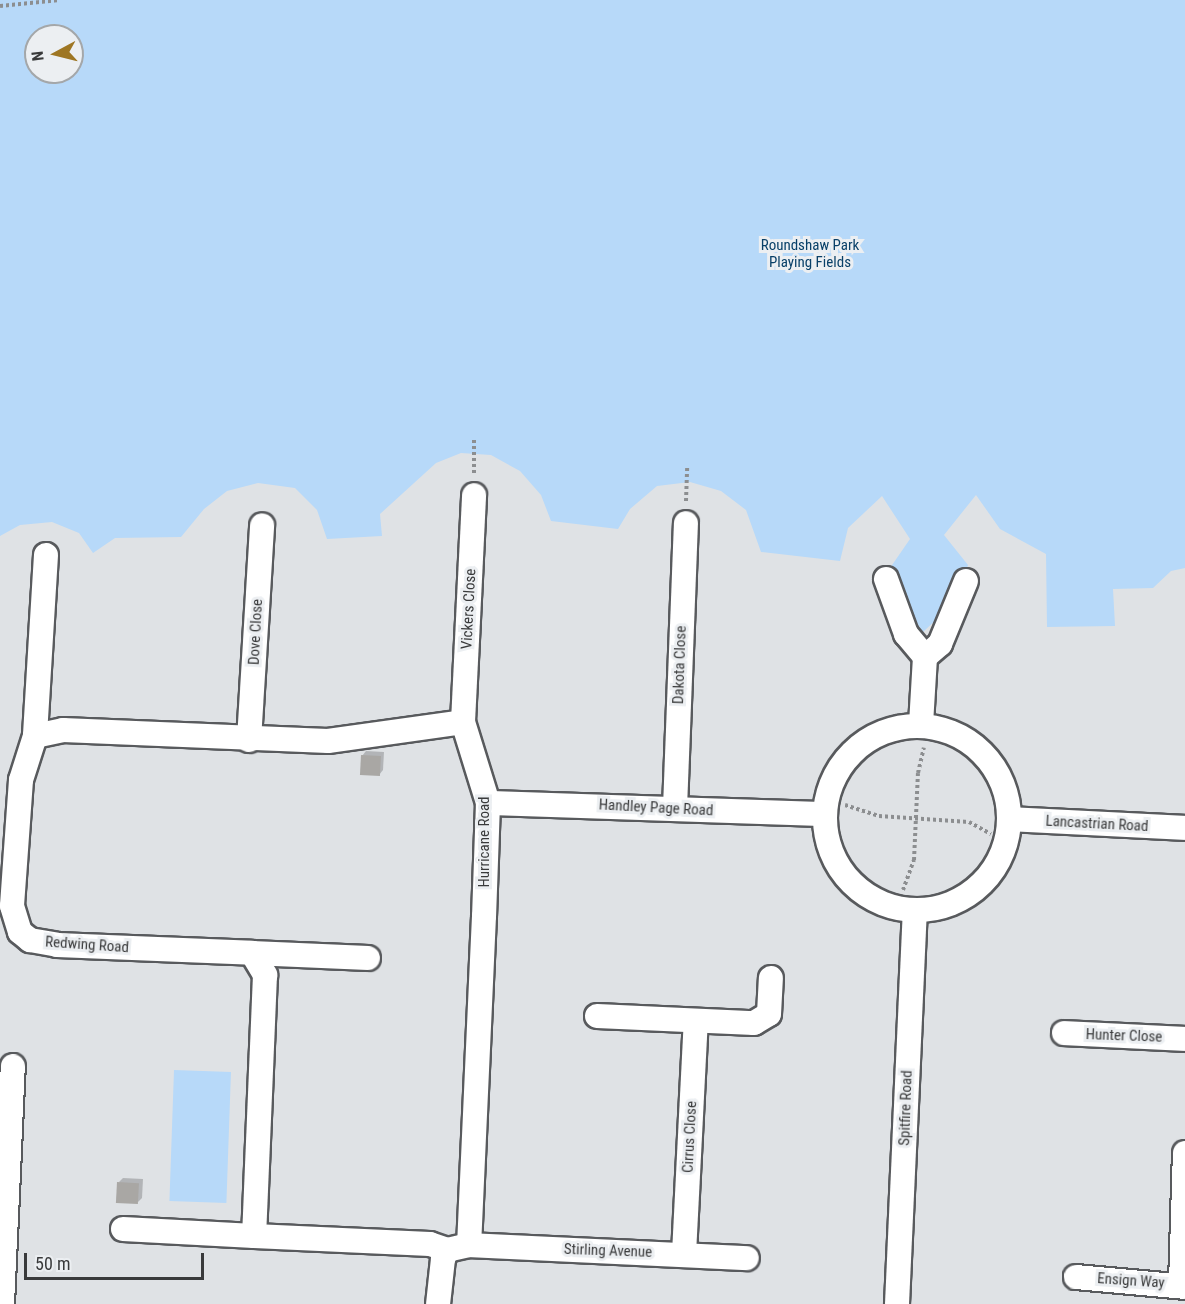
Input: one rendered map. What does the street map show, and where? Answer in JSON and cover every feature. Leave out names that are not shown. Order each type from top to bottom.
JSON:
[{"type":"street","name":"Vickers Close","points":[[463,722],[474,495]]},
{"type":"street","name":"Dakota Close","points":[[675,808],[686,523]]},
{"type":"street","name":"Dove Close","points":[[249,740],[262,525]]},
{"type":"street","name":"Redwing Road","points":[[46,555],[35,736],[10,778],[12,906],[20,932],[30,940],[57,945],[368,958]]},
{"type":"street","points":[[886,579],[906,634],[925,657],[927,726]]},
{"type":"street","points":[[925,657],[940,644],[966,581]]},
{"type":"street","points":[[35,736],[63,730],[249,740],[328,741],[463,722]]},
{"type":"street","name":"Hurricane Road","points":[[438,1304],[440,1272],[458,1247],[488,803],[463,722]]},
{"type":"street","points":[[927,726],[958,735],[979,749],[999,777],[1010,819],[1005,846],[991,873],[969,895],[941,908],[915,911],[889,907],[862,893],[841,871],[828,844],[826,803],[841,765],[862,743],[890,729],[927,726]]},
{"type":"street","name":"Handley Page Road","points":[[488,803],[675,808],[826,803]]},
{"type":"street","name":"Lancastrian Road","points":[[1010,819],[1185,828]]},
{"type":"street","name":"Spitfire Road","points":[[897,1304],[915,911]]},
{"type":"street","points":[[252,953],[266,975],[254,1236]]},
{"type":"street","points":[[597,1016],[754,1023],[769,1014],[771,978]]},
{"type":"street","name":"Cirrus Close","points":[[684,1254],[696,1021]]},
{"type":"street","name":"Hunter Close","points":[[1064,1033],[1185,1039]]},
{"type":"street","points":[[2,1304],[13,1066]]},
{"type":"street","points":[[1183,1286],[1185,1153]]},
{"type":"street","points":[[123,1229],[458,1247]]},
{"type":"street","name":"Stirling Avenue","points":[[458,1247],[747,1258]]},
{"type":"street","name":"Ensign Way","points":[[1076,1277],[1183,1286]]},
{"type":"path","points":[[0,6],[60,0]]},
{"type":"path","points":[[474,440],[474,495]]},
{"type":"path","points":[[686,523],[687,466]]},
{"type":"path","points":[[889,907],[908,883],[914,860],[918,773],[927,726]]},
{"type":"path","points":[[826,803],[863,813],[969,822],[1005,846]]},
{"type":"green space","name":"Roundshaw Park Playing Fields","points":[[0,0],[1185,0],[1185,568],[1171,571],[1153,588],[1113,589],[1115,626],[1047,627],[1046,554],[1000,529],[976,495],[944,535],[968,565],[952,605],[923,632],[901,599],[890,568],[910,539],[882,496],[848,528],[840,561],[761,552],[746,510],[721,491],[690,482],[657,486],[630,509],[618,529],[551,521],[541,495],[520,471],[491,455],[461,453],[436,463],[380,514],[382,536],[327,539],[317,510],[295,488],[258,483],[227,491],[204,509],[181,537],[115,538],[93,553],[79,533],[52,522],[20,525],[0,536]]},
{"type":"green space","points":[[174,1070],[231,1072],[226,1203],[169,1201]]},
{"type":"building","points":[[361,755],[381,756],[380,776],[360,775]]},
{"type":"building","points":[[117,1182],[139,1183],[138,1204],[116,1203]]}]
